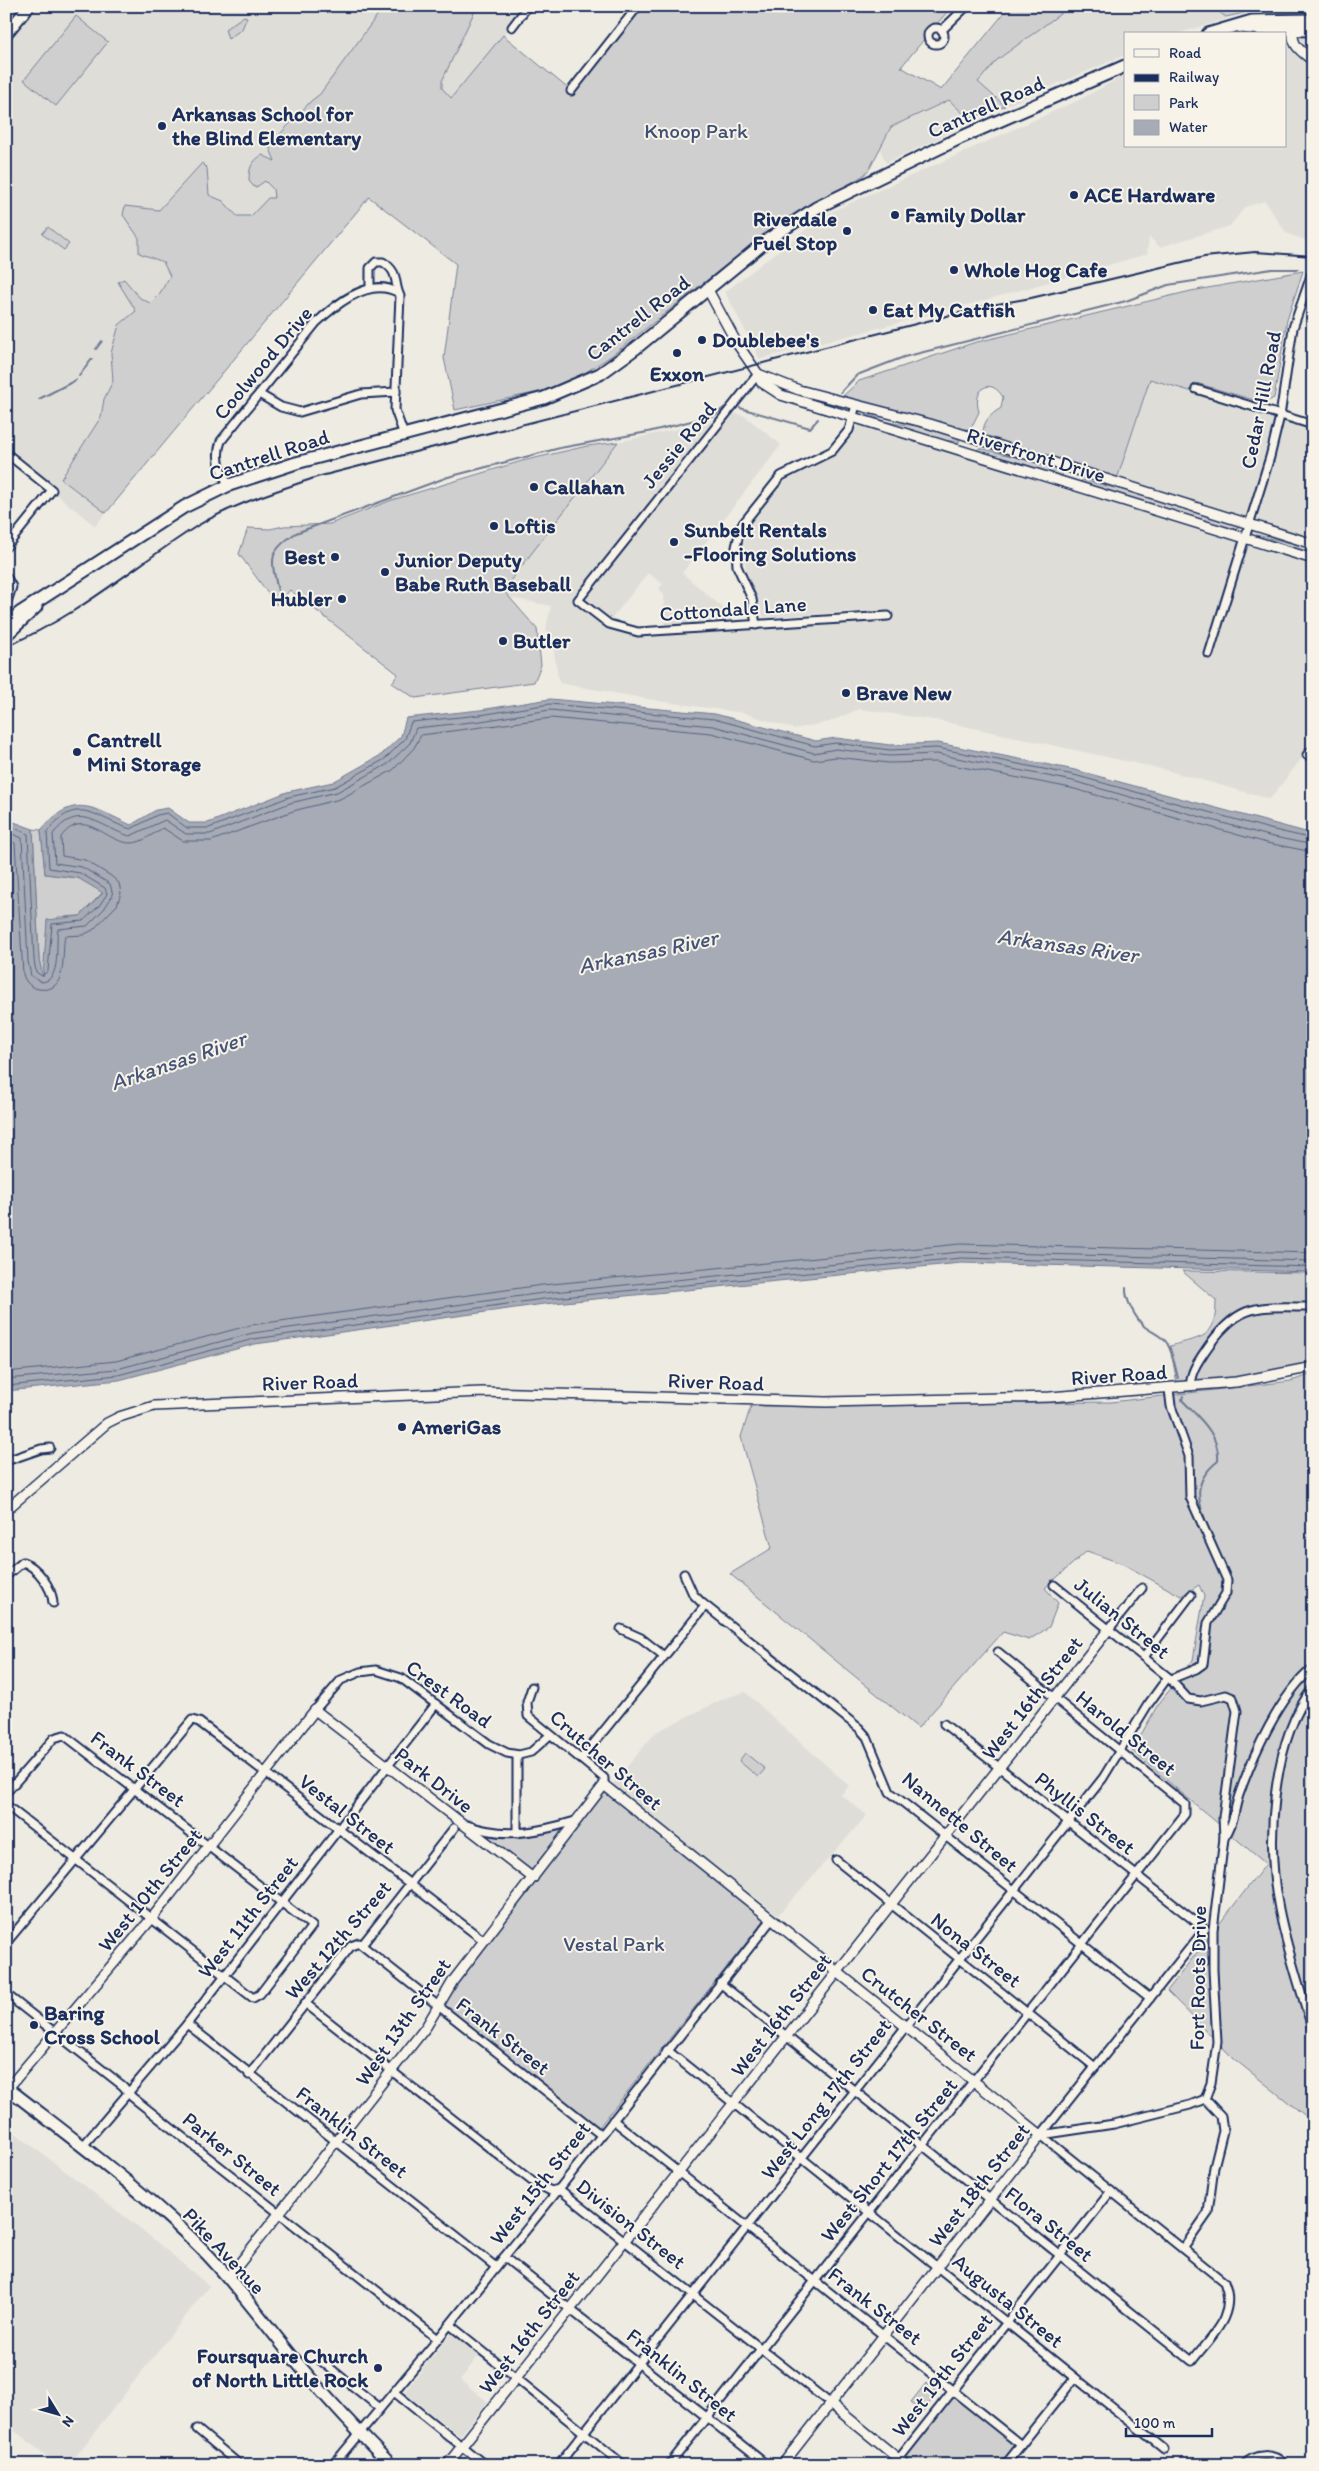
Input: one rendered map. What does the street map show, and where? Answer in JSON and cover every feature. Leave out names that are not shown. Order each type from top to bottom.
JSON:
[{"type":"main road","points":[[6,34],[25,7]]},
{"type":"main road","points":[[1216,32],[1258,20],[1313,20]]},
{"type":"main road","points":[[1240,26],[1266,32],[1294,28],[1313,30]]},
{"type":"main road","name":"Cantrell Road","points":[[6,635],[24,615],[44,598],[184,507],[229,485],[296,463],[544,398],[600,374],[636,348],[707,288],[790,224],[823,204],[962,137],[1124,66]]},
{"type":"main road","name":"Cantrell Road","points":[[6,625],[24,615]]},
{"type":"main road","name":"Pike Avenue","points":[[7,2087],[82,2146],[183,2231],[228,2278],[303,2370],[391,2465]]},
{"type":"street","points":[[512,27],[528,6]]},
{"type":"street","points":[[571,91],[638,6]]},
{"type":"street","points":[[942,30],[967,6]]},
{"type":"street","points":[[1294,28],[1293,43],[1309,58]]},
{"type":"street","points":[[1286,44],[1309,58]]},
{"type":"street","points":[[398,292],[386,287],[370,288],[370,268],[372,264],[381,261],[394,272],[401,304],[396,414],[404,435]]},
{"type":"street","name":"Cedar Hill Road","points":[[1209,654],[1270,457],[1280,416],[1289,345],[1304,293],[1313,270]]},
{"type":"street","name":"Coolwood Drive","points":[[229,485],[219,465],[220,444],[324,316],[370,288]]},
{"type":"street","name":"Riverfront Drive","points":[[707,288],[736,342],[758,374],[761,382],[781,395],[1313,559]]},
{"type":"street","name":"Riverfront Drive","points":[[758,374],[798,390],[965,435],[1313,544]]},
{"type":"street","name":"Jessie Road","points":[[586,607],[578,600],[758,374]]},
{"type":"street","points":[[1196,389],[1313,425]]},
{"type":"street","points":[[259,394],[281,407],[300,412],[361,394],[396,392]]},
{"type":"street","points":[[756,625],[752,599],[737,566],[736,547],[741,526],[781,476],[832,451],[849,430],[856,405]]},
{"type":"street","points":[[6,453],[52,490],[6,548]]},
{"type":"street","points":[[6,576],[12,587],[6,605]]},
{"type":"street","name":"Cottondale Lane","points":[[586,607],[609,624],[638,632],[888,616]]},
{"type":"street","points":[[1313,749],[1307,755],[1313,757]]},
{"type":"street","points":[[1191,1386],[1191,1378],[1202,1355],[1222,1327],[1235,1316],[1246,1310],[1264,1307],[1313,1307]]},
{"type":"street","name":"River Road","points":[[6,1510],[96,1432],[119,1417],[145,1408],[164,1405],[482,1392],[826,1402],[1050,1397],[1169,1389],[1267,1378],[1313,1367]]},
{"type":"street","points":[[1169,1389],[1171,1406],[1184,1435],[1190,1460],[1190,1497],[1228,1584],[1224,1598],[1208,1623],[1202,1664],[1196,1669],[1169,1678]]},
{"type":"street","points":[[6,1461],[50,1448]]},
{"type":"street","points":[[6,1515],[6,1520]]},
{"type":"street","points":[[6,1576],[23,1562],[32,1565],[52,1595],[53,1602]]},
{"type":"street","name":"Nannette Street","points":[[684,1574],[693,1594],[705,1606],[860,1728],[867,1737],[890,1792],[1150,1998]]},
{"type":"street","name":"Julian Street","points":[[1054,1585],[1169,1678]]},
{"type":"street","name":"West 16th Street","points":[[447,2465],[1142,1588]]},
{"type":"street","points":[[1144,1657],[1191,1596]]},
{"type":"street","points":[[581,1759],[705,1606]]},
{"type":"street","points":[[621,1629],[641,1638],[664,1656]]},
{"type":"street","name":"Harold Street","points":[[998,1652],[1185,1804]]},
{"type":"street","name":"Fort Roots Drive","points":[[1224,1838],[1232,1827],[1244,1781],[1269,1728],[1293,1690],[1313,1668]]},
{"type":"street","name":"Crest Road","points":[[315,1710],[342,1680],[355,1673],[370,1670],[386,1672],[401,1678],[489,1744],[507,1753],[517,1755]]},
{"type":"street","name":"West Long 17th Street","points":[[558,2465],[1068,1822],[1121,1752],[1147,1706],[1169,1678]]},
{"type":"street","name":"Fort Roots Drive","points":[[1169,1678],[1182,1695],[1190,1700],[1201,1701],[1226,1695],[1236,1702],[1237,1724],[1223,1817],[1224,1838],[1214,1930],[1213,1970],[1217,2042],[1210,2083],[1205,2099]]},
{"type":"street","name":"Crutcher Street","points":[[532,1687],[527,1702],[528,1716],[604,1778],[604,1785],[975,2080],[1222,2280],[1228,2291],[1228,2310],[1224,2320],[1192,2361]]},
{"type":"street","points":[[1313,1688],[1301,1704],[1289,1730],[1278,1778],[1273,1821],[1279,1911],[1313,2031]]},
{"type":"street","name":"West 11th Street","points":[[82,2146],[187,2024],[436,1704]]},
{"type":"street","name":"Park Drive","points":[[315,1710],[387,1766],[457,1825],[533,1878]]},
{"type":"street","name":"West 10th Street","points":[[7,2087],[152,1918],[315,1710]]},
{"type":"street","name":"Vestal Street","points":[[135,1789],[188,1723],[192,1720],[199,1722],[483,1940]]},
{"type":"street","name":"Phyllis Street","points":[[944,1724],[1205,1929]]},
{"type":"street","points":[[517,1833],[517,1755],[538,1748],[550,1735]]},
{"type":"street","name":"Frank Street","points":[[8,1789],[54,1738],[59,1736],[69,1739],[312,1926],[258,1996],[253,1998],[226,1974]]},
{"type":"street","name":"West 13th Street","points":[[228,2278],[426,2027],[453,1980],[604,1785]]},
{"type":"street","points":[[6,1943],[135,1789]]},
{"type":"street","name":"West Short 17th Street","points":[[669,2465],[1185,1814],[1185,1804]]},
{"type":"street","points":[[6,1805],[226,1974]]},
{"type":"street","points":[[457,1825],[517,1833],[541,1831],[575,1821]]},
{"type":"street","name":"West 12th Street","points":[[249,2075],[351,1946],[357,1943],[362,1945],[457,1825]]},
{"type":"street","name":"Nona Street","points":[[836,1860],[1095,2067]]},
{"type":"street","name":"West 15th Street","points":[[333,2465],[450,2325],[772,1919]]},
{"type":"street","name":"West 18th Street","points":[[782,2465],[1205,1929]]},
{"type":"street","name":"Frank Street","points":[[362,1945],[600,2135]]},
{"type":"street","name":"Flora Street","points":[[720,1984],[1192,2361]]},
{"type":"street","name":"Parker Street","points":[[6,1994],[123,2086],[128,2093],[279,2214],[438,2339]]},
{"type":"street","name":"Division Street","points":[[305,2003],[533,2182],[551,2191],[559,2189],[831,2404],[896,2462],[906,2465]]},
{"type":"street","name":"Franklin Street","points":[[187,2024],[249,2075],[496,2267]]},
{"type":"street","name":"Augusta Street","points":[[668,2050],[732,2104],[1164,2449]]},
{"type":"street","points":[[1041,2135],[1114,2124],[1190,2105],[1205,2099],[1221,2116],[1223,2131],[1214,2168],[1208,2213],[1184,2249]]},
{"type":"street","name":"Frank Street","points":[[612,2120],[1021,2445]]},
{"type":"street","name":"West 19th Street","points":[[896,2462],[1110,2190]]},
{"type":"street","name":"Franklin Street","points":[[504,2257],[767,2465]]},
{"type":"street","points":[[450,2325],[624,2465]]},
{"type":"street","points":[[320,2360],[380,2408]]},
{"type":"street","points":[[1005,2465],[1075,2378]]},
{"type":"street","points":[[394,2392],[485,2465]]},
{"type":"street","points":[[197,2429],[240,2465]]},
{"type":"street","points":[[1244,2465],[1253,2457],[1263,2455],[1277,2458],[1285,2465]]},
{"type":"shaded area","points":[[29,6],[528,6],[95,526],[6,453],[6,34]]},
{"type":"shaded area","points":[[1071,6],[1210,6],[1226,17],[1226,19],[1183,32],[1124,32],[1124,55],[1005,106],[978,82],[997,60]]},
{"type":"shaded area","points":[[1302,31],[1313,33],[1313,243],[1286,233],[1265,201],[1245,207],[1230,226],[1160,247],[1149,237],[1147,254],[978,302],[760,359],[725,292],[826,214],[1079,100],[1124,76],[1124,148],[1286,148],[1286,48],[1288,49]]},
{"type":"shaded area","points":[[949,100],[970,121],[886,163],[880,149],[891,127]]},
{"type":"shaded area","points":[[1150,379],[1313,430],[1313,744],[1270,799],[1162,769],[941,721],[859,709],[829,722],[794,729],[744,713],[659,701],[559,683],[553,646],[546,629],[551,606],[510,598],[502,590],[618,442],[714,421],[724,412],[745,416],[781,445],[682,573],[729,613],[731,624],[665,629],[664,594],[659,589],[663,584],[648,573],[609,622],[582,602],[580,604],[616,628],[647,634],[869,621],[871,611],[764,617],[747,575],[743,548],[748,526],[784,481],[835,456],[858,425],[864,425],[1110,501]]},
{"type":"shaded area","points":[[745,1692],[849,1786],[841,1795],[867,1815],[778,1915],[611,1786],[656,1732],[723,1699]]},
{"type":"shaded area","points":[[6,2126],[141,2229],[209,2286],[69,2465],[58,2465],[6,2424]]},
{"type":"shaded area","points":[[453,2331],[480,2354],[460,2380],[488,2402],[460,2436],[404,2392]]},
{"type":"green space","name":"Knoop Park","points":[[384,6],[477,6],[442,81],[442,88],[451,98],[503,35],[571,91],[638,6],[952,6],[901,67],[941,90],[1010,6],[1071,6],[997,60],[978,82],[1005,106],[969,119],[949,100],[891,127],[870,168],[864,175],[764,235],[611,356],[583,374],[543,391],[455,410],[444,358],[456,264],[369,197],[106,513],[61,479],[101,417],[104,399],[113,381],[111,353],[119,325],[136,311],[118,282],[124,279],[140,298],[150,303],[160,293],[170,276],[163,262],[139,253],[139,238],[123,215],[125,206],[159,210],[202,163],[207,168],[209,195],[223,201],[237,216],[251,216],[268,198],[274,198],[273,189],[265,181],[255,188],[249,181],[250,169],[253,163],[262,155],[275,161],[269,146],[311,101],[320,94]]},
{"type":"green space","points":[[1210,6],[1236,6],[1244,13],[1226,17]]},
{"type":"green space","points":[[76,16],[108,42],[56,106],[24,80]]},
{"type":"green space","points":[[244,16],[247,17],[242,29],[228,39],[225,29]]},
{"type":"green space","points":[[48,227],[69,244],[64,250],[42,234]]},
{"type":"green space","points":[[1303,271],[1287,320],[1274,398],[1264,403],[1196,383],[1193,392],[1150,379],[1117,479],[988,438],[983,434],[984,425],[990,416],[1001,408],[1003,397],[993,387],[988,386],[980,392],[977,404],[979,412],[971,428],[961,431],[840,399],[859,381],[973,343],[1191,291]]},
{"type":"green space","points":[[867,414],[893,423],[947,432],[960,441],[912,433],[864,417]]},
{"type":"green space","name":"Junior Deputy Babe Ruth Baseball","points":[[618,442],[503,590],[537,629],[541,665],[534,682],[415,698],[392,683],[398,674],[290,590],[277,605],[239,554],[248,528],[270,529],[284,526],[330,524],[392,500],[522,461],[587,446]]},
{"type":"green space","points":[[979,448],[1055,467],[1063,475],[1059,476],[983,454],[977,450]]},
{"type":"green space","points":[[1082,480],[1155,498],[1235,523],[1239,527],[1232,528],[1129,500],[1081,483]]},
{"type":"green space","points":[[1256,535],[1313,548],[1313,557],[1255,537]]},
{"type":"green space","points":[[33,829],[41,830],[45,874],[78,878],[103,892],[80,916],[58,917],[43,980],[39,959]]},
{"type":"green space","points":[[1182,1271],[1313,1273],[1313,1365],[1232,1380],[1177,1383],[1170,1346],[1199,1338],[1210,1329],[1213,1323],[1216,1300]]},
{"type":"green space","points":[[1313,1374],[1313,1867],[1307,1905],[1313,1909],[1313,2122],[1233,2058],[1167,1991],[1266,1864],[1132,1751],[1157,1706],[1193,1660],[1204,1596],[1199,1585],[1181,1596],[1123,1564],[1087,1551],[1045,1588],[1058,1603],[1049,1627],[1029,1640],[1003,1632],[918,1728],[730,1574],[772,1548],[741,1437],[751,1406],[1111,1402],[1291,1381]]},
{"type":"green space","points":[[745,1753],[765,1769],[758,1777],[739,1761]]},
{"type":"green space","name":"Vestal Park","points":[[603,1792],[608,1793],[766,1918],[599,2127],[443,2007],[458,1980]]},
{"type":"green space","points":[[558,1830],[561,1834],[535,1869],[531,1870],[488,1838],[488,1836],[527,1837]]},
{"type":"green space","points":[[926,2383],[938,2392],[923,2411],[911,2402]]},
{"type":"green space","points":[[952,2397],[956,2397],[1015,2443],[1015,2446],[1001,2465],[914,2465],[906,2459],[906,2455]]},
{"type":"water","name":"Arkansas River","points":[[550,699],[715,714],[816,741],[836,738],[890,745],[938,743],[1075,770],[1313,834],[1313,1272],[961,1263],[544,1304],[255,1344],[119,1380],[6,1391],[6,819],[33,829],[39,959],[43,977],[47,920],[80,916],[103,893],[78,878],[45,874],[41,830],[53,818],[64,811],[84,806],[131,825],[156,810],[168,808],[189,823],[208,823],[287,792],[333,782],[381,755],[401,736],[406,718],[480,710]]},
{"type":"waterway","points":[[841,392],[857,375],[904,357],[1126,301],[1168,285],[1272,269],[1298,269]]},
{"type":"waterway","points":[[96,349],[102,341]]},
{"type":"waterway","points":[[79,376],[92,359]]},
{"type":"waterway","points":[[39,399],[76,380]]},
{"type":"waterway","points":[[278,591],[273,564],[274,557],[280,546],[296,533],[448,477],[560,448],[648,432],[715,415],[725,407]]},
{"type":"waterway","points":[[740,408],[810,428],[818,419]]},
{"type":"waterway","points":[[1126,1288],[1129,1304],[1138,1319],[1145,1327],[1160,1336],[1167,1343],[1178,1378]]},
{"type":"waterway","points":[[1183,1396],[1182,1400],[1207,1427],[1216,1443],[1218,1451],[1218,1461],[1208,1470],[1199,1489],[1201,1508],[1213,1541]]},
{"type":"railway","points":[[6,646],[57,621],[211,518],[255,498],[317,477],[986,306],[1031,298],[1204,257],[1255,252],[1313,256]]},
{"type":"place","name":"Arkansas School for the Blind Elementary","points":[[162,126]]},
{"type":"place","name":"ACE Hardware","points":[[1074,195]]},
{"type":"place","name":"Family Dollar","points":[[895,215]]},
{"type":"place","name":"Riverdale Fuel Stop","points":[[847,231]]},
{"type":"place","name":"Whole Hog Cafe","points":[[954,270]]},
{"type":"place","name":"Eat My Catfish","points":[[873,310]]},
{"type":"place","name":"Doublebee's","points":[[702,340]]},
{"type":"place","name":"Exxon","points":[[677,353]]},
{"type":"place","name":"Callahan","points":[[534,487]]},
{"type":"place","name":"Loftis","points":[[494,526]]},
{"type":"place","name":"Sunbelt Rentals -Flooring Solutions","points":[[674,542]]},
{"type":"place","name":"Best","points":[[335,557]]},
{"type":"place","name":"Junior Deputy Babe Ruth Baseball","points":[[385,572]]},
{"type":"place","name":"Hubler","points":[[342,599]]},
{"type":"place","name":"Butler","points":[[503,641]]},
{"type":"place","name":"Brave New","points":[[846,693]]},
{"type":"place","name":"Cantrell Mini Storage","points":[[77,752]]},
{"type":"place","name":"AmeriGas","points":[[402,1427]]},
{"type":"place","name":"Baring Cross School","points":[[34,2025]]},
{"type":"place","name":"Foursquare Church of North Little Rock","points":[[378,2368]]}]
